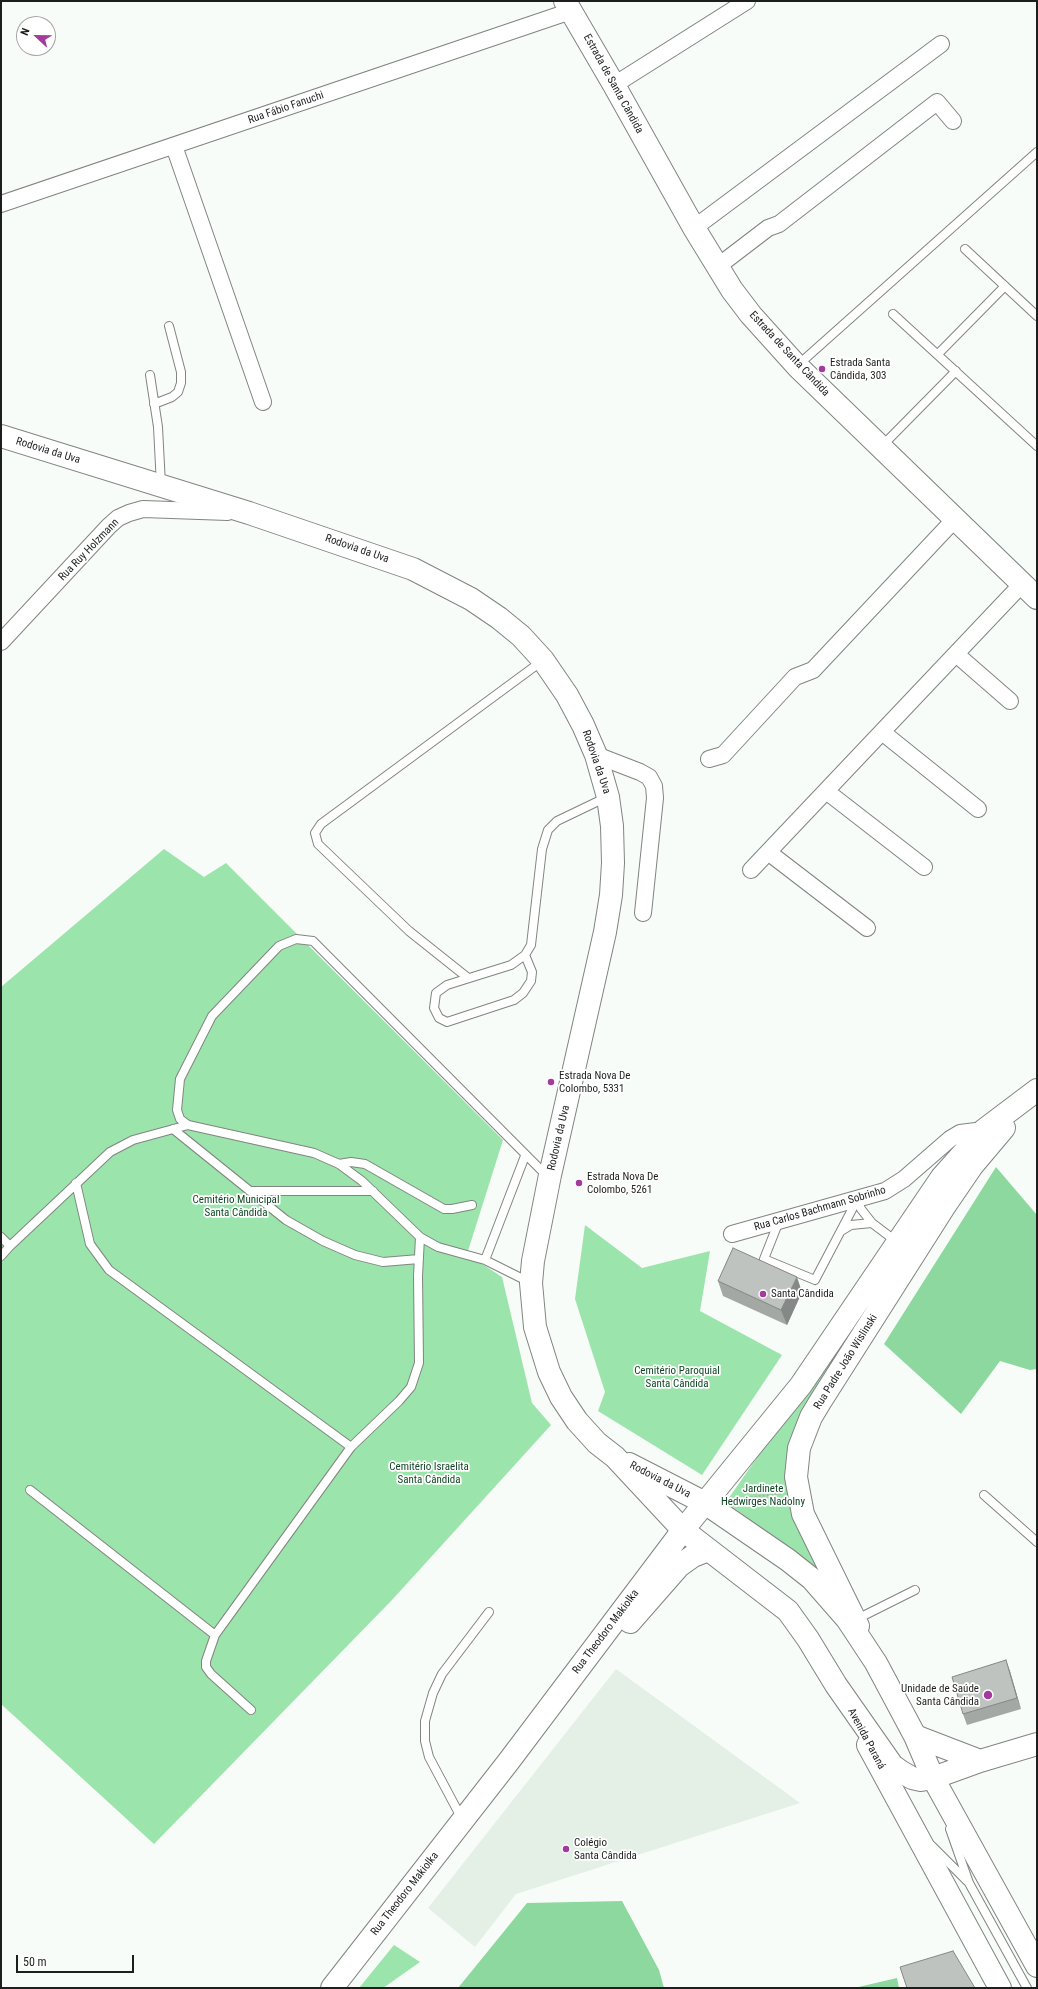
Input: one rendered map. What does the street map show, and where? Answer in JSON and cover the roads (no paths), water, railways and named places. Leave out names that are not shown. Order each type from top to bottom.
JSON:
[{"type":"main road","name":"Estrada de Santa Cândida","points":[[568,6],[717,267],[751,315],[797,366],[1030,591]]},
{"type":"main road","name":"Rodovia da Uva","points":[[1,436],[249,513],[380,556],[441,582],[471,598],[521,636],[543,660],[567,695],[583,725],[596,755],[608,797],[612,826],[613,863],[611,895],[597,970],[549,1178],[535,1247],[531,1283],[532,1305],[538,1341],[548,1372],[577,1421],[597,1442],[616,1457],[683,1530]]},
{"type":"main road","name":"Rua Padre João Wislinski","points":[[705,1503],[800,1385],[942,1177],[984,1130],[1037,1091]]},
{"type":"main road","name":"Rua Padre João Wislinski","points":[[876,1663],[808,1526],[797,1490],[797,1463],[804,1433],[820,1402],[958,1184],[987,1147],[1037,1091]]},
{"type":"main road","points":[[866,1330],[881,1295],[898,1269],[901,1255],[897,1242]]},
{"type":"main road","name":"Rodovia da Uva","points":[[616,1457],[705,1503]]},
{"type":"main road","points":[[705,1503],[788,1560],[812,1579],[847,1619],[876,1663],[917,1742],[933,1778],[1037,1966]]},
{"type":"main road","name":"Rua Theodoro Makiolka","points":[[332,1988],[509,1762],[683,1530],[705,1503]]},
{"type":"main road","name":"Avenida Paraná","points":[[683,1530],[788,1611],[808,1638],[836,1685],[1000,1988]]},
{"type":"main road","name":"Rua Theodoro Makiolka","points":[[509,1762],[679,1566],[693,1556],[708,1550]]},
{"type":"main road","points":[[836,1685],[892,1765],[908,1776],[921,1780],[933,1778],[980,1761],[1037,1744]]},
{"type":"main road","points":[[917,1742],[980,1761]]},
{"type":"main road","points":[[908,1776],[913,1777],[921,1771],[924,1761],[917,1742]]},
{"type":"street","points":[[614,85],[747,1]]},
{"type":"street","name":"Rua Fábio Fanuchi","points":[[1,204],[174,146],[568,6]]},
{"type":"street","points":[[694,228],[941,44]]},
{"type":"street","points":[[717,267],[768,228],[780,224],[937,102],[953,121]]},
{"type":"street","points":[[174,146],[263,402]]},
{"type":"street","name":"Rua Ruy Holzmann","points":[[1,642],[109,526],[124,515],[143,509],[249,513]]},
{"type":"street","points":[[709,759],[723,755],[795,677],[813,670],[955,519]]},
{"type":"street","points":[[751,870],[956,654],[1030,591]]},
{"type":"street","points":[[956,654],[1010,701]]},
{"type":"street","points":[[882,732],[978,809]]},
{"type":"street","points":[[596,755],[640,772],[649,777],[654,786],[655,798],[643,913]]},
{"type":"street","points":[[826,791],[924,867]]},
{"type":"street","points":[[768,852],[867,928]]},
{"type":"street","name":"Rua Carlos Bachmann Sobrinho","points":[[732,1234],[885,1191],[896,1186],[960,1132],[984,1130]]},
{"type":"lane","points":[[797,366],[1037,152]]},
{"type":"lane","points":[[965,249],[1037,316]]},
{"type":"lane","points":[[938,354],[1005,286]]},
{"type":"lane","points":[[893,314],[1037,446]]},
{"type":"lane","points":[[154,404],[172,397],[178,392],[181,383],[182,372],[169,326]]},
{"type":"lane","points":[[881,448],[956,371]]},
{"type":"lane","points":[[150,375],[158,427],[161,486]]},
{"type":"lane","points":[[468,978],[409,931],[318,844],[315,833],[321,824],[543,660]]},
{"type":"lane","points":[[525,956],[532,972],[531,981],[523,993],[514,1000],[447,1022],[439,1018],[434,1008],[436,993],[447,985],[511,965],[525,956],[531,945],[542,848],[548,830],[557,821],[608,797]]},
{"type":"lane","points":[[531,1283],[485,1260],[438,1247],[420,1237],[373,1191],[339,1164],[314,1153],[188,1125],[180,1119],[177,1110],[180,1079],[212,1016],[280,946],[296,939],[313,942],[525,1156],[549,1178]]},
{"type":"lane","points":[[1,1256],[110,1152],[133,1140],[188,1125]]},
{"type":"lane","points":[[173,1129],[286,1220],[322,1241],[355,1255],[383,1262],[419,1259]]},
{"type":"lane","points":[[485,1260],[525,1156]]},
{"type":"lane","points":[[339,1164],[351,1162],[366,1164],[444,1209],[472,1205]]},
{"type":"lane","points":[[76,1183],[90,1244],[109,1270],[351,1448]]},
{"type":"lane","points":[[250,1191],[373,1191]]},
{"type":"lane","points":[[857,1199],[861,1209],[872,1223],[897,1242]]},
{"type":"lane","points":[[779,1221],[764,1259],[815,1280],[857,1199]]},
{"type":"lane","points":[[840,1232],[851,1225],[872,1223]]},
{"type":"lane","points":[[1,1237],[10,1246]]},
{"type":"lane","points":[[251,1710],[211,1674],[206,1667],[206,1661],[215,1635],[351,1448],[399,1402],[411,1387],[419,1363],[420,1237]]},
{"type":"lane","points":[[30,1490],[215,1635]]},
{"type":"lane","points":[[984,1495],[1037,1542]]},
{"type":"lane","points":[[855,1620],[915,1590]]},
{"type":"lane","points":[[463,1820],[429,1757],[425,1740],[425,1721],[433,1693],[442,1674],[489,1612]]},
{"type":"lane","points":[[933,1778],[969,1883],[1027,1988]]},
{"type":"lane","points":[[913,1827],[969,1883]]},
{"type":"place","name":"Estrada Santa Cândida, 303","points":[[822,369]]},
{"type":"place","name":"Estrada Nova De Colombo, 5331","points":[[551,1082]]},
{"type":"place","name":"Estrada Nova De Colombo, 5261","points":[[579,1183]]},
{"type":"place","name":"Santa Cândida","points":[[763,1294]]},
{"type":"place","name":"Unidade de Saúde Santa Cândida","points":[[988,1695]]},
{"type":"place","name":"Colégio Santa Cândida","points":[[566,1849]]},
{"type":"park label","name":"Cemitério Municipal Santa Cândida","points":[[236,1206]]},
{"type":"park label","name":"Cemitério Paroquial Santa Cândida","points":[[677,1377]]},
{"type":"park label","name":"Cemitério Israelita Santa Cândida","points":[[429,1473]]},
{"type":"park label","name":"Jardinete Hedwirges Nadolny","points":[[763,1495]]}]
